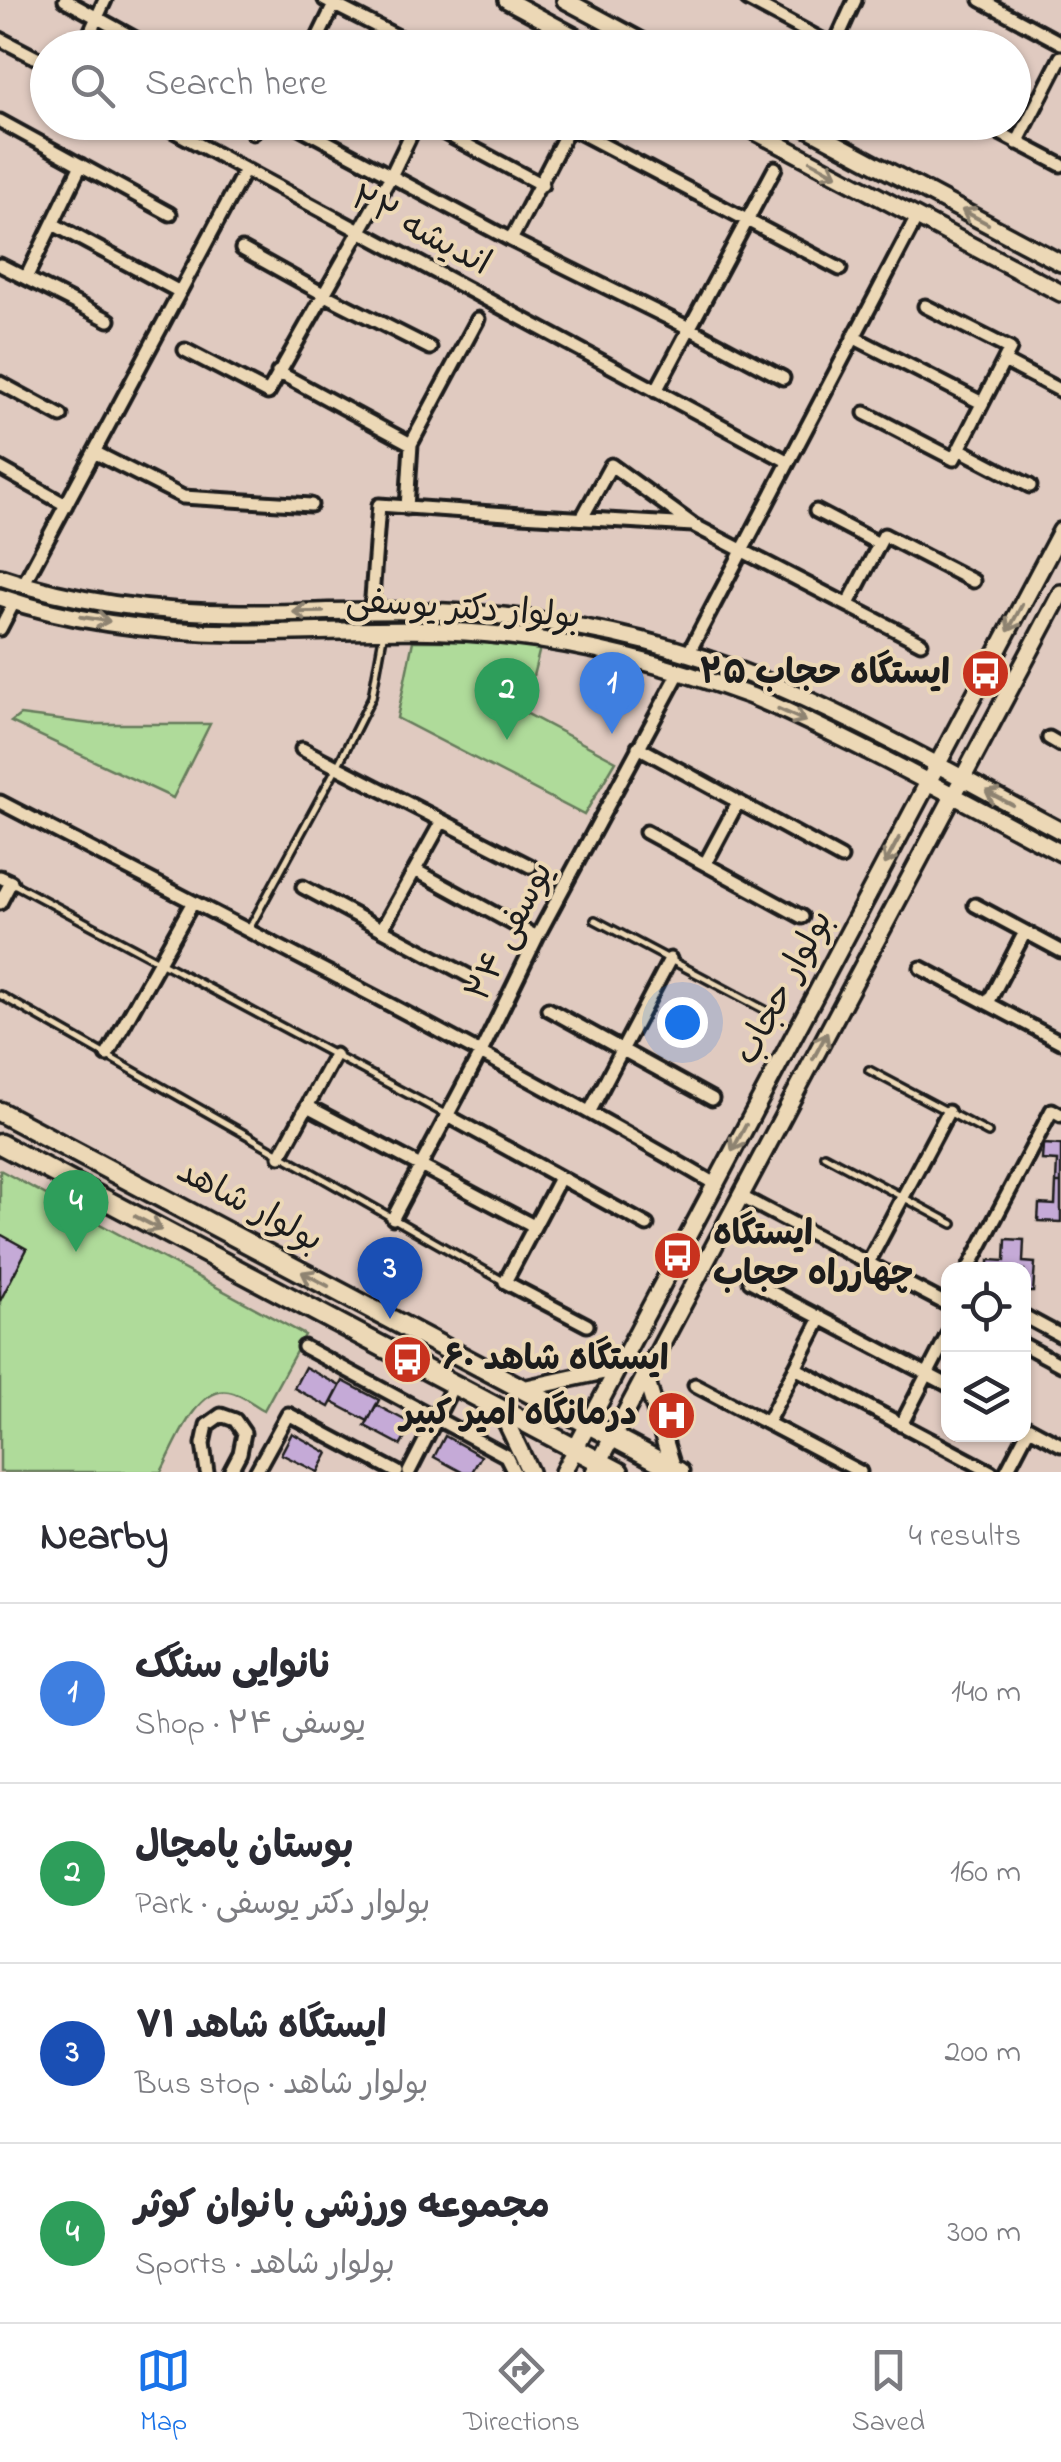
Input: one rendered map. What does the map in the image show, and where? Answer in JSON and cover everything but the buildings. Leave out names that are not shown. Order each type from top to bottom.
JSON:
[{"type":"main road","points":[[507,0],[563,30]]},
{"type":"main road","points":[[564,0],[620,30]]},
{"type":"main road","points":[[771,140],[1061,294]]},
{"type":"main road","points":[[830,140],[1061,263]]},
{"type":"main road","name":"بولوار حجاب","points":[[563,1472],[1061,532]]},
{"type":"main road","name":"بولوار دکتر یوسفی","points":[[0,577],[86,599],[160,610],[510,616],[599,630],[688,654],[829,710],[1061,831]]},
{"type":"main road","points":[[7,600],[23,585]]},
{"type":"main road","name":"بولوار حجاب","points":[[596,1467],[1061,593]]},
{"type":"main road","name":"بولوار دکتر یوسفی","points":[[7,600],[82,618],[158,628],[235,632],[384,630],[508,636],[595,648],[680,671],[754,698],[928,782],[1061,853]]},
{"type":"main road","points":[[680,671],[688,654]]},
{"type":"main road","name":"بولوار شاهد","points":[[0,1112],[676,1470]]},
{"type":"main road","name":"بولوار شاهد","points":[[0,1144],[575,1449],[596,1467],[619,1472]]},
{"type":"main road","points":[[522,1389],[618,1368]]},
{"type":"main road","points":[[645,1375],[676,1470]]},
{"type":"main road","points":[[500,1409],[530,1472]]},
{"type":"street","points":[[65,0],[119,30]]},
{"type":"street","points":[[90,30],[105,0]]},
{"type":"street","points":[[748,0],[804,30]]},
{"type":"street","points":[[843,30],[855,0]]},
{"type":"street","points":[[981,0],[1061,43]]},
{"type":"street","points":[[320,30],[330,2],[385,30]]},
{"type":"street","points":[[0,39],[30,55]]},
{"type":"street","points":[[1031,114],[1061,58]]},
{"type":"street","points":[[0,121],[30,137]]},
{"type":"street","points":[[35,140],[170,214]]},
{"type":"street","name":"اندیشه ۲۲","points":[[191,140],[788,461]]},
{"type":"street","points":[[324,140],[783,378]]},
{"type":"street","points":[[185,350],[268,392],[411,140]]},
{"type":"street","points":[[456,140],[542,185]]},
{"type":"street","points":[[512,240],[542,185],[559,140]]},
{"type":"street","points":[[606,140],[840,269]]},
{"type":"street","points":[[1012,140],[1061,165]]},
{"type":"street","points":[[26,278],[81,165]]},
{"type":"street","points":[[656,391],[775,168]]},
{"type":"street","points":[[23,585],[245,170]]},
{"type":"street","points":[[688,654],[917,217]]},
{"type":"street","points":[[53,224],[180,292]]},
{"type":"street","points":[[242,249],[430,348]]},
{"type":"street","points":[[0,265],[109,320]]},
{"type":"street","points":[[865,413],[954,459],[1010,350],[925,306]]},
{"type":"street","points":[[407,508],[411,444],[478,319]]},
{"type":"street","points":[[853,337],[982,403]]},
{"type":"street","points":[[1004,361],[1061,391]]},
{"type":"street","points":[[278,372],[411,444]]},
{"type":"street","points":[[0,383],[61,416]]},
{"type":"street","points":[[959,449],[1030,486]]},
{"type":"street","points":[[94,452],[183,498],[311,505]]},
{"type":"street","points":[[582,518],[611,465],[693,525],[921,643]]},
{"type":"street","points":[[0,468],[66,506]]},
{"type":"street","points":[[371,612],[379,504],[693,525]]},
{"type":"street","points":[[816,511],[973,581]]},
{"type":"street","points":[[848,604],[881,539]]},
{"type":"street","points":[[0,629],[7,600]]},
{"type":"street","name":"یوسفی ۲۴","points":[[393,1218],[680,671]]},
{"type":"street","points":[[1048,738],[1061,745]]},
{"type":"street","points":[[638,747],[840,858]]},
{"type":"street","points":[[302,749],[530,866]]},
{"type":"street","points":[[0,802],[481,1052],[715,1184]]},
{"type":"street","points":[[704,864],[738,802]]},
{"type":"street","points":[[382,929],[442,821]]},
{"type":"street","points":[[646,832],[802,918]]},
{"type":"street","points":[[415,870],[538,936]]},
{"type":"street","points":[[0,903],[6,880]]},
{"type":"street","points":[[304,887],[469,976]]},
{"type":"street","points":[[107,1055],[193,902]]},
{"type":"street","points":[[975,905],[1061,951]]},
{"type":"street","points":[[988,1003],[1025,932]]},
{"type":"street","points":[[590,1111],[670,960]]},
{"type":"street","points":[[921,968],[1061,1042]]},
{"type":"street","points":[[548,1008],[712,1099]]},
{"type":"street","points":[[280,1156],[335,1054]]},
{"type":"street","points":[[307,1106],[534,1226]]},
{"type":"street","points":[[972,1262],[1052,1110],[1061,1115]]},
{"type":"street","points":[[868,1263],[948,1112]]},
{"type":"street","points":[[448,1116],[646,1226]]},
{"type":"street","points":[[560,1178],[505,1282],[588,1325]]},
{"type":"street","points":[[740,1196],[941,1302]]},
{"type":"street","points":[[750,1281],[941,1382]]},
{"type":"street","points":[[767,1422],[821,1318]]},
{"type":"street","points":[[1031,1320],[1061,1336]]},
{"type":"street","points":[[304,1347],[506,1456],[514,1472]]},
{"type":"street","points":[[902,1424],[941,1348]]},
{"type":"street","points":[[1031,1349],[1061,1365]]},
{"type":"street","points":[[795,1368],[991,1472]]},
{"type":"street","points":[[409,1472],[454,1384]]},
{"type":"street","points":[[695,1385],[860,1472]]},
{"type":"street","points":[[256,1472],[288,1414],[396,1472]]},
{"type":"street","points":[[207,1472],[203,1444],[207,1425],[222,1415],[235,1420],[244,1433],[230,1472]]},
{"type":"street","points":[[1031,1430],[1061,1445]]},
{"type":"street","points":[[1006,1472],[1019,1442]]},
{"type":"lane","points":[[248,931],[372,697],[384,630]]},
{"type":"lane","points":[[6,880],[448,1116]]},
{"type":"lane","points":[[596,920],[765,1010]]},
{"type":"lane","points":[[0,996],[505,1282]]},
{"type":"lane","points":[[870,1070],[988,1134]]},
{"type":"lane","points":[[824,1155],[953,1224]]},
{"type":"green space","points":[[413,641],[481,641],[540,648],[524,712],[616,761],[584,815],[397,718]]},
{"type":"green space","points":[[20,715],[91,724],[210,724],[173,798],[11,722]]},
{"type":"green space","points":[[0,1170],[305,1335],[264,1410],[229,1392],[217,1392],[206,1398],[188,1421],[161,1472],[0,1472]]},
{"type":"place","name":"ایستگاه حجاب ۲۵","points":[[985,674]]},
{"type":"place","name":"نانوایی سنگک","points":[[612,734]]},
{"type":"place","name":"بوستان پامچال","points":[[507,740]]},
{"type":"place","name":"مجموعه ورزشی بانوان کوثر","points":[[76,1252]]},
{"type":"place","name":"ایستگاه چهارراه حجاب","points":[[678,1255]]},
{"type":"place","name":"ایستگاه شاهد ۷۱","points":[[390,1319]]},
{"type":"place","name":"ایستگاه شاهد ۶۰","points":[[408,1360]]},
{"type":"place","name":"درمانگاه امیر کبیر","points":[[672,1415]]}]
